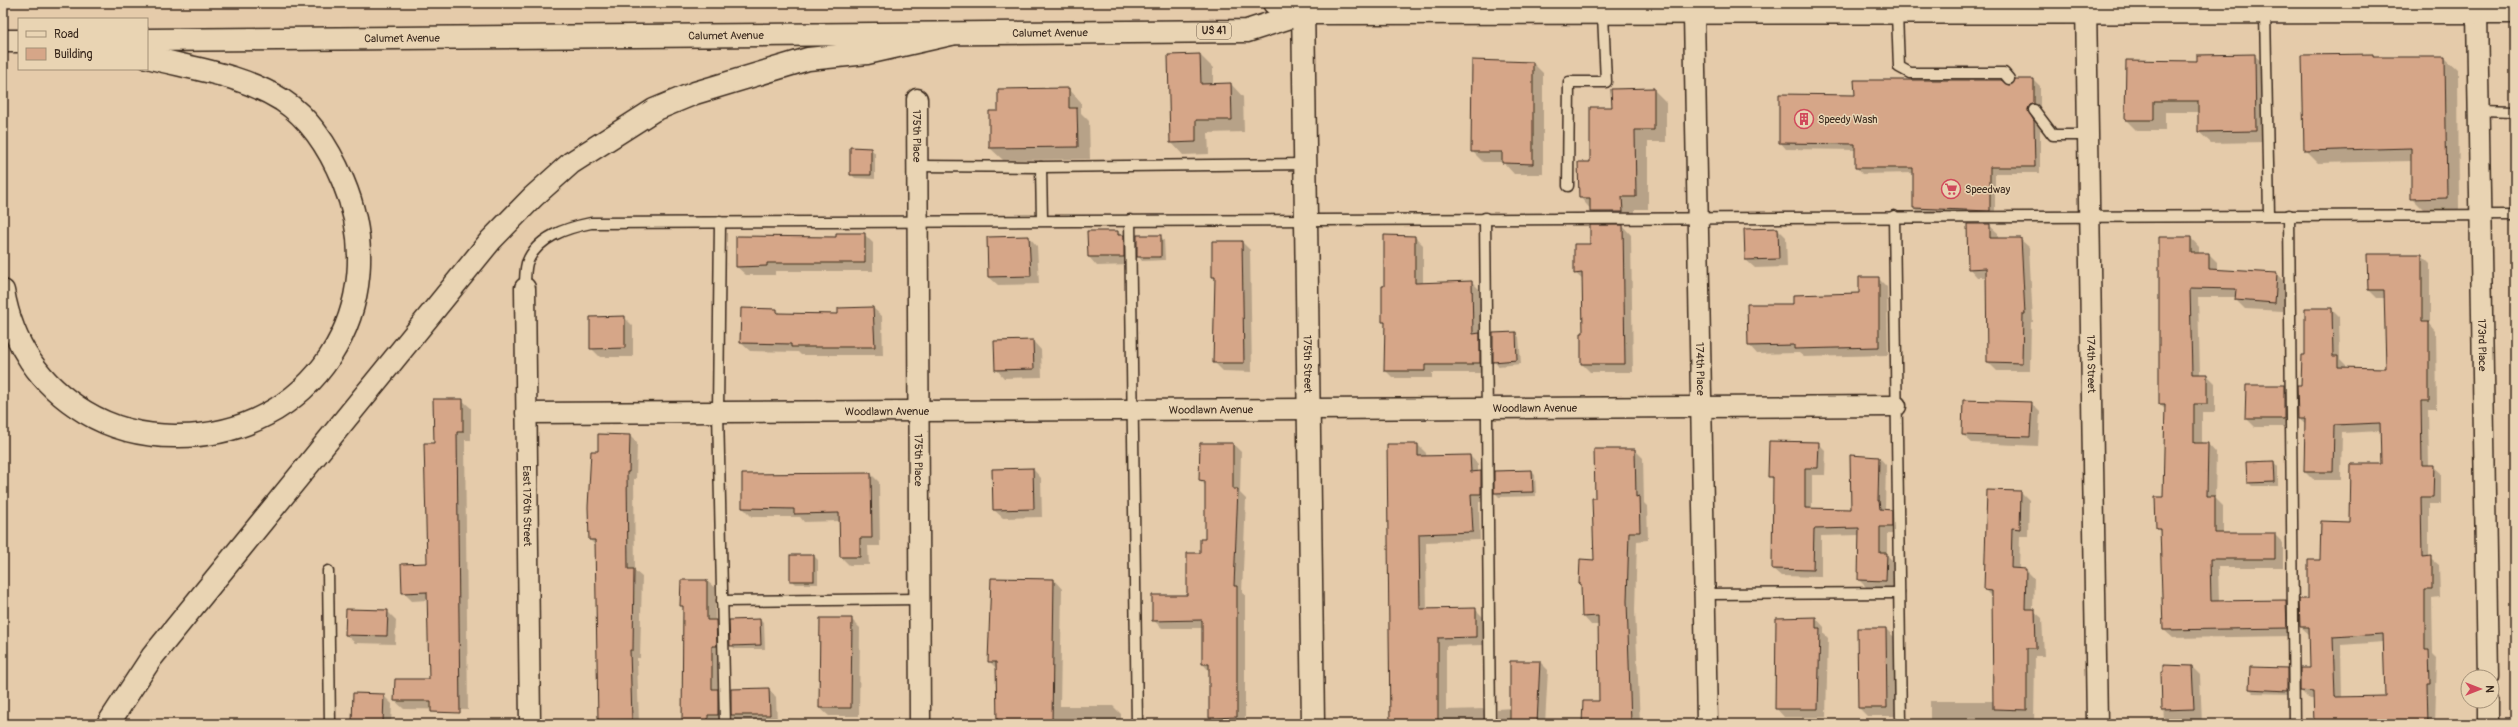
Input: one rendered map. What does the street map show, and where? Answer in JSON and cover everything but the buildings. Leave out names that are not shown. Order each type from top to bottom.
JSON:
[{"type":"main road","name":"Calumet Avenue","points":[[1274,3],[1303,8],[1603,14],[1694,14],[1785,9],[1897,14],[2086,8],[2226,8],[2265,12],[2515,12]]},
{"type":"main road","name":"Calumet Avenue","points":[[148,40],[1247,31],[1303,8]]},
{"type":"main road","name":"175th Street","points":[[1303,8],[1313,724]]},
{"type":"main road","points":[[108,724],[152,657],[491,240],[533,197],[571,163],[654,110],[695,93],[808,59],[867,53],[951,34]]},
{"type":"main road","points":[[3,41],[18,41]]},
{"type":"main road","points":[[3,291],[6,310],[17,339],[42,376],[75,406],[95,418],[137,433],[204,436],[246,425],[265,416],[303,389],[332,354],[342,337],[357,297],[360,267],[354,211],[335,161],[321,137],[284,102],[260,88],[212,71],[148,58]]},
{"type":"street","name":"174th Street","points":[[2086,8],[2097,724]]},
{"type":"street","name":"173rd Place","points":[[2477,12],[2488,669]]},
{"type":"street","name":"174th Place","points":[[1694,14],[1707,724]]},
{"type":"street","name":"175th Place","points":[[916,99],[920,724]]},
{"type":"street","name":"East 176th Street","points":[[525,288],[530,724]]},
{"type":"street","name":"Woodlawn Avenue","points":[[526,413],[919,410],[1309,410],[1702,405],[1896,406]]},
{"type":"street","points":[[2488,709],[2488,724]]},
{"type":"lane","points":[[2265,12],[2269,215]]},
{"type":"lane","points":[[1568,186],[1569,82],[1606,82],[1603,14]]},
{"type":"lane","points":[[1897,14],[1898,67],[1910,73],[2004,73],[2009,79]]},
{"type":"lane","points":[[2034,110],[2053,135],[2088,135]]},
{"type":"lane","points":[[2479,110],[2515,111]]},
{"type":"lane","points":[[917,166],[1305,164]]},
{"type":"lane","points":[[1041,166],[1042,220]]},
{"type":"lane","points":[[525,288],[527,263],[537,246],[570,228],[591,223],[2515,214]]},
{"type":"lane","points":[[2289,215],[2294,724]]},
{"type":"lane","points":[[1894,216],[1901,724]]},
{"type":"lane","points":[[1485,218],[1490,724]]},
{"type":"lane","points":[[1130,220],[1138,724]]},
{"type":"lane","points":[[720,222],[718,412],[724,724]]},
{"type":"lane","points":[[328,571],[330,724]]},
{"type":"lane","points":[[1704,594],[1899,593]]},
{"type":"lane","points":[[722,601],[920,599]]},
{"type":"place","name":"Speedy Wash","points":[[1804,119]]},
{"type":"place","name":"Speedway","points":[[1951,189]]}]
